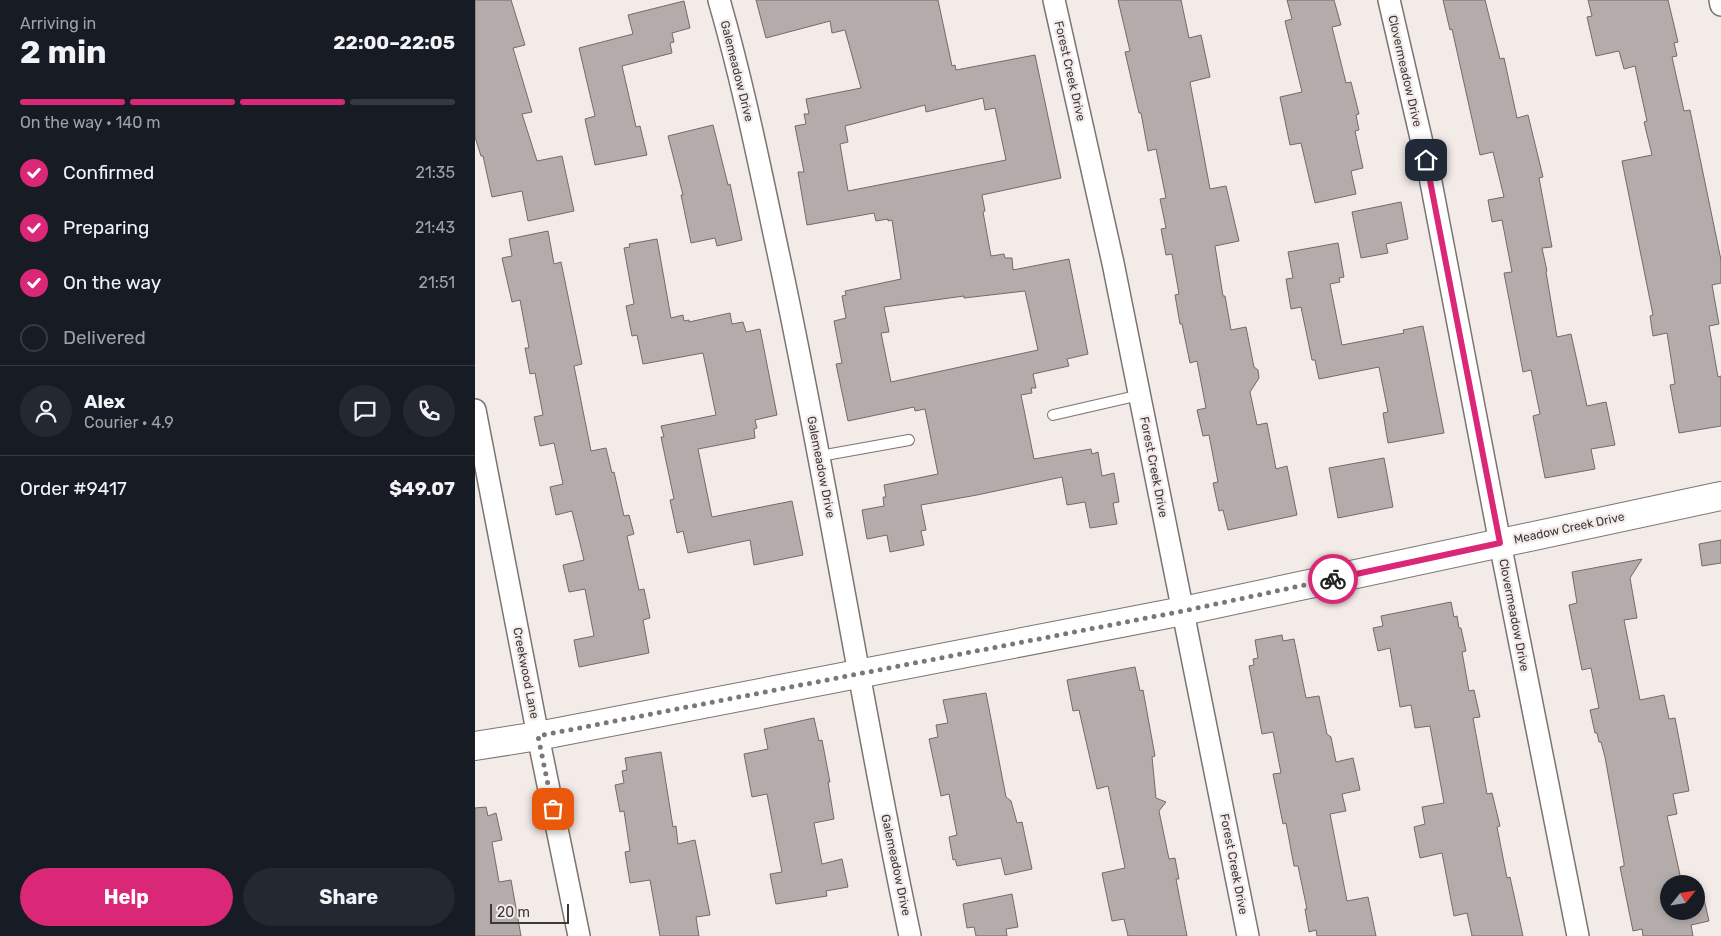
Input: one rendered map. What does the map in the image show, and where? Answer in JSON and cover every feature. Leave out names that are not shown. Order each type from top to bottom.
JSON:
[{"type":"street","name":"Galemeadow Drive","points":[[719,0],[729,35],[768,203],[820,456],[888,828],[911,936]]},
{"type":"street","name":"Forest Creek Drive","points":[[1054,0],[1113,263],[1248,936]]},
{"type":"street","name":"Clovermeadow Drive","points":[[1389,0],[1430,177],[1578,936]]},
{"type":"street","points":[[1720,0],[1721,5]]},
{"type":"street","name":"Creekwood Lane","points":[[475,410],[579,936]]},
{"type":"street","name":"Meadow Creek Drive","points":[[475,746],[538,736],[1183,611],[1721,496]]},
{"type":"lane","points":[[1053,415],[1140,395]]},
{"type":"lane","points":[[820,456],[909,440]]},
{"type":"building","points":[[475,0],[511,0],[525,45],[513,48],[532,112],[522,114],[537,161],[562,156],[574,211],[528,221],[522,191],[492,197],[483,156],[481,156],[475,137]]},
{"type":"building","points":[[756,0],[938,0],[952,66],[955,65],[956,70],[1035,55],[1061,178],[982,195],[985,211],[983,212],[991,256],[1004,254],[1005,258],[1012,258],[1013,270],[1069,259],[1088,354],[1067,359],[1069,366],[1033,374],[1036,388],[1031,388],[1032,393],[1021,395],[1034,459],[1091,449],[1092,454],[1098,452],[1102,476],[1114,473],[1119,502],[1113,503],[1117,524],[1090,528],[1085,502],[1067,505],[1062,477],[921,505],[926,530],[921,531],[924,545],[890,552],[887,535],[867,539],[862,510],[884,506],[883,497],[886,497],[884,485],[938,474],[925,409],[915,411],[914,407],[848,421],[836,364],[842,363],[834,321],[846,318],[842,296],[846,295],[845,291],[901,279],[892,220],[876,221],[874,213],[807,225],[798,172],[804,172],[795,126],[806,124],[804,114],[809,114],[806,99],[861,88],[845,30],[832,33],[830,21],[766,38]],"holes":[[[983,98],[985,110],[995,108],[1006,160],[848,191],[840,144],[848,142],[845,126],[925,105],[926,112]],[[1025,291],[1038,350],[891,382],[881,333],[889,332],[884,307],[964,296],[964,298]]]},
{"type":"building","points":[[1118,0],[1181,0],[1189,38],[1201,35],[1210,77],[1190,82],[1210,189],[1226,186],[1239,241],[1215,246],[1223,296],[1225,296],[1231,330],[1246,327],[1254,367],[1258,370],[1259,378],[1250,392],[1257,425],[1267,423],[1276,469],[1287,466],[1297,515],[1228,530],[1223,510],[1219,511],[1213,483],[1218,482],[1209,435],[1203,436],[1197,410],[1206,408],[1197,361],[1190,363],[1175,295],[1179,294],[1172,254],[1166,255],[1161,229],[1166,228],[1160,199],[1166,198],[1156,149],[1148,151],[1141,113],[1139,113],[1125,52],[1130,51]]},
{"type":"building","points":[[1287,0],[1334,0],[1341,25],[1332,27],[1346,83],[1351,82],[1359,114],[1356,115],[1359,130],[1355,131],[1363,168],[1351,171],[1356,194],[1315,203],[1301,143],[1290,145],[1280,97],[1302,92],[1285,21],[1292,19]]},
{"type":"building","points":[[1443,0],[1485,0],[1500,59],[1504,58],[1517,118],[1528,115],[1543,177],[1539,178],[1552,247],[1542,248],[1557,337],[1571,334],[1587,406],[1606,402],[1615,445],[1591,449],[1595,469],[1545,478],[1533,416],[1540,414],[1531,370],[1523,372],[1504,273],[1512,272],[1502,220],[1492,222],[1488,200],[1504,197],[1493,152],[1480,155],[1452,29],[1450,30]]},
{"type":"building","points":[[1588,0],[1668,0],[1678,42],[1674,43],[1677,56],[1672,57],[1684,111],[1690,110],[1721,260],[1721,283],[1712,285],[1719,324],[1709,326],[1718,377],[1721,376],[1721,426],[1679,433],[1670,385],[1675,384],[1667,333],[1653,336],[1650,316],[1653,315],[1622,161],[1652,155],[1644,122],[1647,121],[1635,66],[1624,69],[1619,51],[1596,56],[1587,17],[1592,16]]},
{"type":"building","points":[[684,1],[690,28],[672,33],[674,42],[670,43],[672,53],[622,66],[636,127],[640,126],[647,155],[595,165],[585,119],[595,116],[579,48],[633,34],[628,15]]},
{"type":"building","points":[[713,125],[728,185],[730,184],[742,240],[717,246],[715,238],[691,243],[681,195],[683,195],[668,136]]},
{"type":"building","points":[[1401,202],[1408,239],[1386,244],[1388,253],[1361,258],[1352,212]]},
{"type":"building","points":[[548,231],[554,264],[561,262],[582,364],[574,366],[591,451],[606,448],[612,473],[614,472],[624,516],[629,515],[634,534],[627,536],[639,590],[644,589],[650,618],[643,620],[649,653],[579,667],[574,640],[594,636],[585,589],[569,592],[563,565],[584,560],[572,511],[556,515],[550,487],[563,484],[554,443],[540,446],[534,417],[543,415],[535,373],[530,374],[525,348],[529,348],[520,300],[512,302],[502,258],[512,256],[509,239]]},
{"type":"building","points":[[657,239],[671,318],[683,315],[684,321],[689,320],[689,322],[730,313],[732,324],[743,322],[746,332],[760,329],[777,415],[755,420],[757,428],[754,429],[755,438],[698,449],[712,517],[792,501],[803,555],[754,565],[750,540],[688,553],[683,531],[677,533],[670,500],[674,499],[661,437],[664,437],[661,426],[716,415],[703,353],[643,364],[637,335],[632,336],[626,306],[634,304],[624,248],[630,247],[629,244]]},
{"type":"building","points":[[1338,243],[1344,277],[1339,278],[1340,282],[1330,284],[1342,345],[1404,333],[1403,330],[1423,326],[1444,433],[1388,443],[1383,413],[1388,412],[1379,367],[1319,379],[1315,360],[1312,360],[1301,307],[1291,309],[1286,279],[1293,278],[1288,252]]},
{"type":"building","points":[[1384,458],[1393,507],[1338,518],[1329,468]]},
{"type":"building","points":[[1721,540],[1721,563],[1702,566],[1699,544]]},
{"type":"building","points":[[1642,559],[1630,578],[1637,618],[1624,620],[1640,700],[1664,695],[1669,719],[1675,718],[1689,791],[1673,794],[1677,814],[1667,816],[1680,875],[1660,875],[1660,920],[1705,920],[1705,903],[1709,921],[1691,925],[1693,936],[1643,936],[1642,929],[1633,931],[1620,867],[1624,866],[1624,863],[1605,757],[1601,742],[1599,742],[1597,733],[1595,733],[1590,710],[1599,708],[1591,668],[1582,670],[1569,605],[1577,603],[1572,572]]},
{"type":"building","points":[[1451,602],[1454,617],[1457,616],[1459,628],[1461,628],[1466,651],[1462,652],[1469,691],[1474,690],[1480,717],[1473,718],[1487,794],[1492,793],[1500,826],[1497,827],[1507,878],[1510,877],[1523,936],[1472,936],[1467,913],[1454,916],[1442,853],[1420,858],[1414,827],[1425,824],[1422,807],[1444,803],[1430,726],[1415,728],[1411,705],[1400,707],[1390,648],[1378,651],[1373,628],[1383,626],[1381,616]]},
{"type":"building","points":[[1282,635],[1283,641],[1294,639],[1306,698],[1319,696],[1327,734],[1331,737],[1336,762],[1353,758],[1360,790],[1342,794],[1346,811],[1330,814],[1347,901],[1368,897],[1376,936],[1317,936],[1316,930],[1309,932],[1305,909],[1307,909],[1298,866],[1294,866],[1286,823],[1283,824],[1273,774],[1281,773],[1273,732],[1262,734],[1249,666],[1254,665],[1253,659],[1258,658],[1255,640]]},
{"type":"building","points":[[1135,667],[1140,691],[1143,690],[1155,756],[1152,757],[1156,798],[1166,802],[1159,811],[1169,859],[1175,858],[1179,879],[1176,879],[1187,936],[1128,936],[1124,919],[1112,921],[1102,873],[1125,868],[1108,786],[1097,789],[1079,710],[1073,711],[1067,680]]},
{"type":"building","points":[[986,693],[1006,797],[1011,801],[1017,823],[1022,822],[1032,869],[1005,875],[1001,858],[957,866],[955,859],[953,860],[949,837],[957,835],[949,794],[941,796],[929,739],[938,737],[936,725],[948,723],[943,700]]},
{"type":"building","points":[[814,718],[819,741],[822,740],[830,782],[828,782],[834,819],[814,823],[822,864],[842,859],[848,887],[826,891],[827,896],[776,904],[770,874],[782,872],[767,794],[752,797],[744,754],[768,749],[764,729]]},
{"type":"building","points":[[661,752],[673,827],[676,826],[678,844],[695,840],[710,915],[696,917],[699,936],[660,936],[650,880],[630,883],[625,852],[630,851],[624,811],[620,812],[615,785],[624,783],[622,771],[627,770],[625,758]]},
{"type":"building","points":[[486,807],[488,816],[496,813],[502,840],[492,842],[499,882],[511,880],[521,936],[475,936],[475,808]]},
{"type":"building","points":[[1012,894],[1018,927],[1006,929],[1007,936],[976,936],[974,927],[967,928],[963,904]]},
{"type":"way so far","points":[[553,809],[538,736],[1183,611],[1333,579]]},
{"type":"route","points":[[1333,579],[1500,543],[1426,160]]}]
